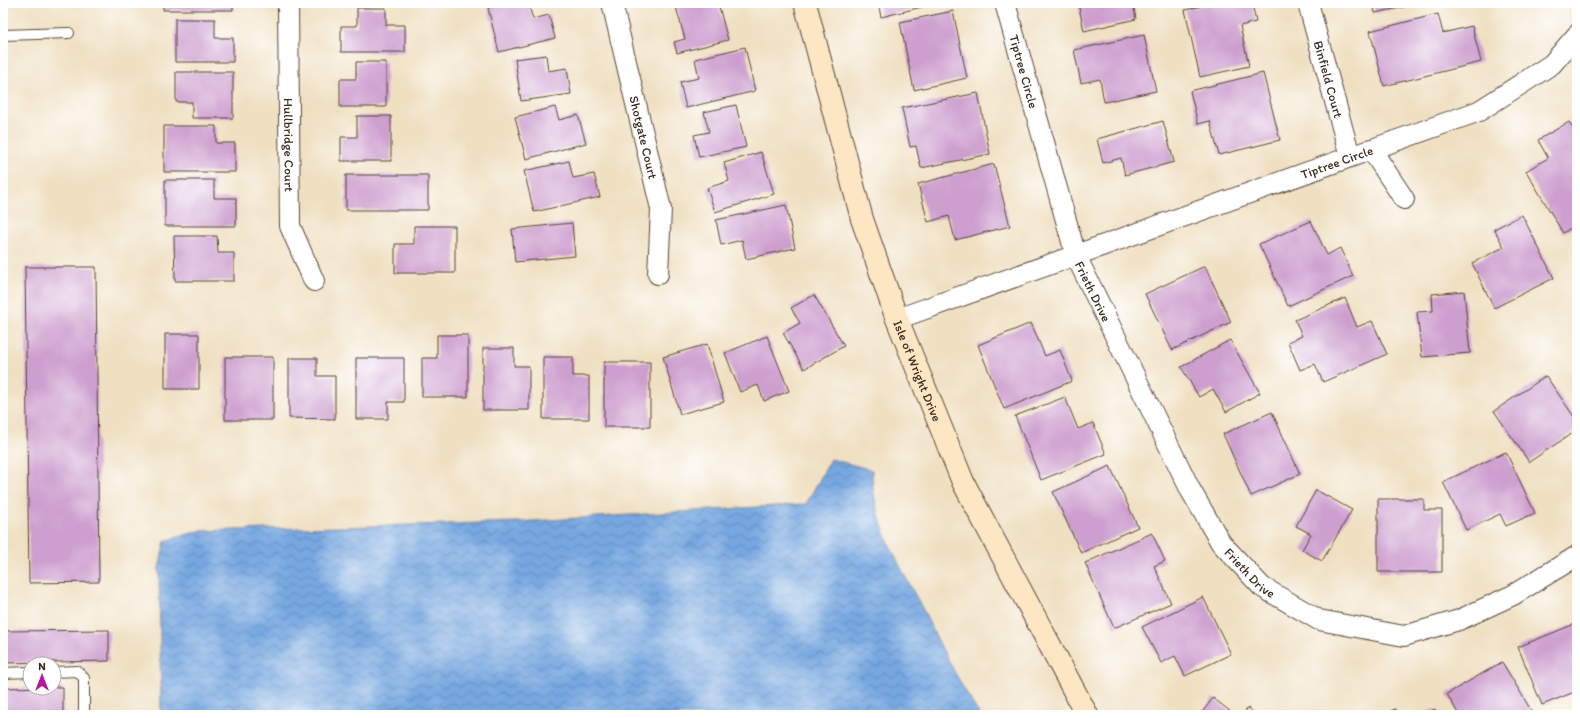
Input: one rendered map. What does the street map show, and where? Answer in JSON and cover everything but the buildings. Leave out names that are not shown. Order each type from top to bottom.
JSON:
[{"type":"street","name":"Hullbridge Court","points":[[288,3],[290,226],[314,282]]},
{"type":"street","name":"Shotgate Court","points":[[612,3],[661,209],[658,274]]},
{"type":"street","name":"Isle of Wright Drive","points":[[805,3],[862,219],[897,319],[963,482],[1087,715]]},
{"type":"street","name":"Tiptree Circle","points":[[1005,3],[1076,256]]},
{"type":"street","name":"Binfield Court","points":[[1308,3],[1350,156]]},
{"type":"street","name":"Tiptree Circle","points":[[897,319],[1479,111],[1552,64],[1577,35]]},
{"type":"street","points":[[1371,149],[1404,199]]},
{"type":"street","name":"Frieth Drive","points":[[1076,256],[1191,491],[1221,543],[1262,587],[1319,620],[1404,636],[1459,620],[1513,596],[1577,556]]},
{"type":"lane","points":[[3,35],[69,33]]},
{"type":"lane","points":[[62,672],[77,671],[84,678],[84,715]]},
{"type":"lane","points":[[3,673],[22,672]]},
{"type":"water","points":[[831,459],[872,470],[873,489],[877,507],[888,542],[950,663],[980,715],[161,715],[159,568],[165,541],[198,531],[516,522],[806,504]]}]
